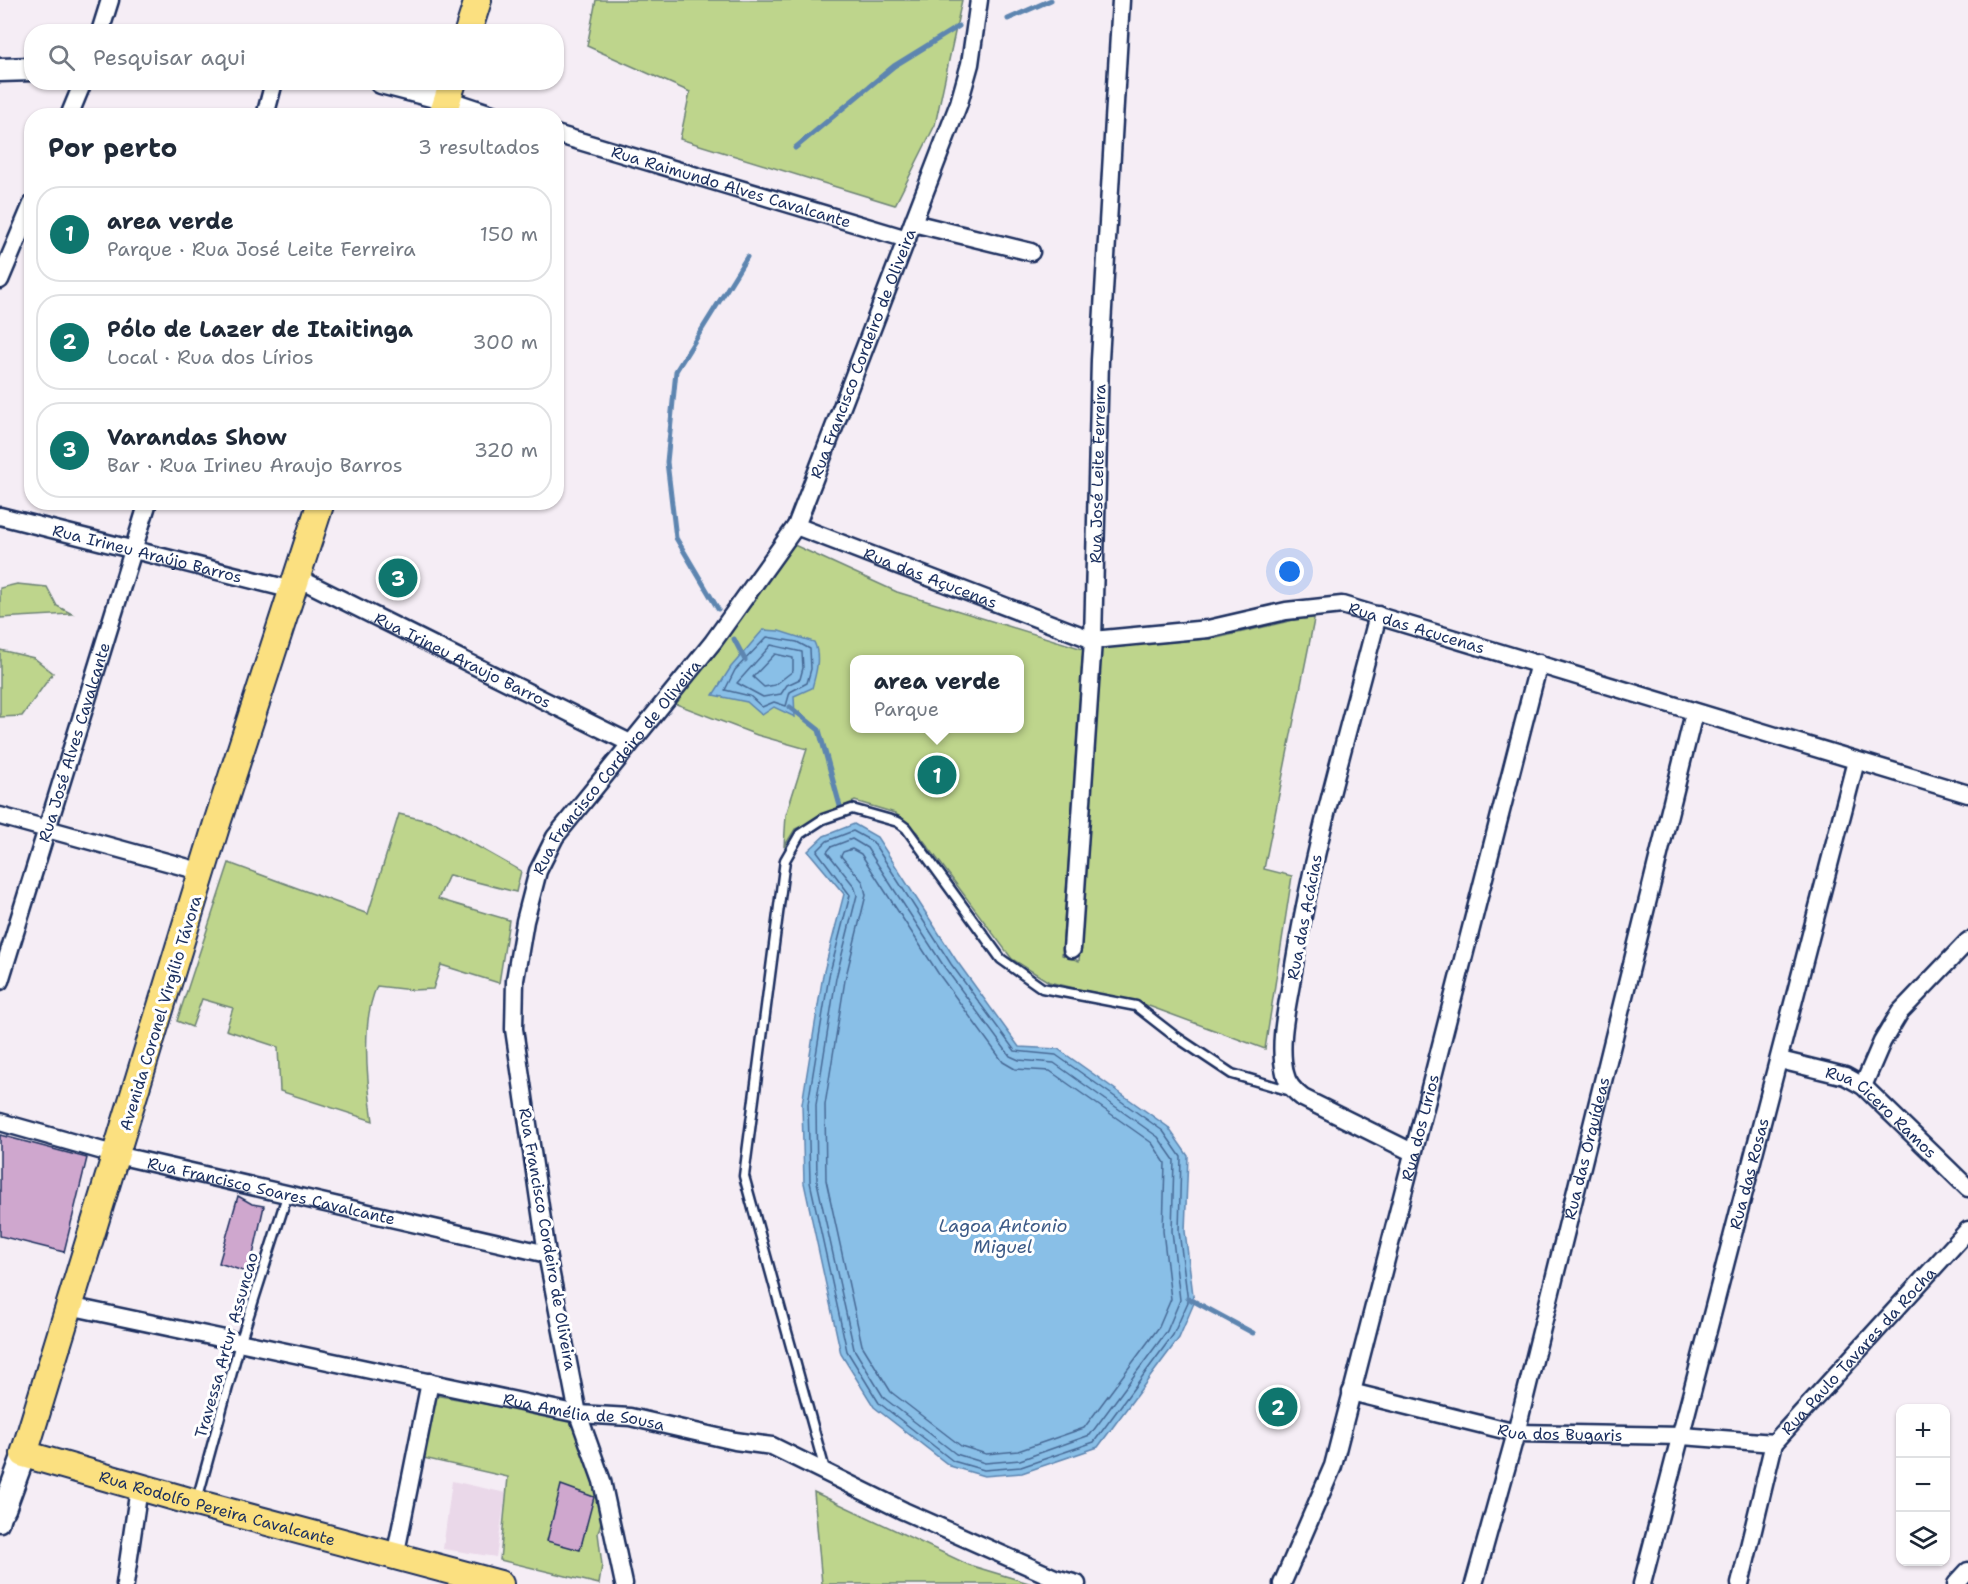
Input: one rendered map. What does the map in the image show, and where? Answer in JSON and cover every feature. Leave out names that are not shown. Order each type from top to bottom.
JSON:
[{"type":"main road","points":[[470,24],[478,0]]},
{"type":"main road","name":"Avenida Coronel Virgílio Távora","points":[[24,1454],[203,872],[318,510]]},
{"type":"main road","name":"Rua Rodolfo Pereira Cavalcante","points":[[24,1454],[139,1488],[403,1559],[439,1579],[500,1584]]},
{"type":"street","points":[[102,24],[110,0]]},
{"type":"street","name":"Rua Francisco Cordeiro de Oliveira","points":[[624,1584],[602,1481],[578,1414],[547,1254],[514,1029],[515,980],[525,921],[538,871],[555,837],[713,642],[796,526],[959,103],[970,64],[979,0]]},
{"type":"street","name":"Rua José Leite Ferreira","points":[[1072,949],[1093,640],[1100,360],[1121,0]]},
{"type":"street","points":[[0,70],[24,69]]},
{"type":"street","points":[[72,108],[80,90]]},
{"type":"street","points":[[267,108],[272,90]]},
{"type":"street","points":[[412,90],[474,108]]},
{"type":"street","name":"Rua Raimundo Alves Cavalcante","points":[[564,136],[910,231],[1031,252]]},
{"type":"street","points":[[0,280],[24,223]]},
{"type":"street","name":"Rua José Alves Cavalcante","points":[[0,981],[146,510]]},
{"type":"street","name":"Rua Irineu Araújo Barros","points":[[0,516],[295,584]]},
{"type":"street","name":"Rua das Açucenas","points":[[796,526],[1093,640],[1208,629],[1261,616],[1325,605],[1342,605],[1968,794]]},
{"type":"street","name":"Rua Irineu Araujo Barros","points":[[295,584],[630,743]]},
{"type":"street","name":"Rua das Acácias","points":[[1295,1092],[1285,1075],[1283,1053],[1285,1022],[1302,910],[1378,615]]},
{"type":"street","name":"Rua dos Lírios","points":[[1282,1584],[1326,1486],[1539,663]]},
{"type":"street","name":"Rua das Orquídeas","points":[[1474,1584],[1516,1434],[1694,713]]},
{"type":"street","name":"Rua das Rosas","points":[[1642,1584],[1856,761]]},
{"type":"street","points":[[0,816],[203,872]]},
{"type":"street","points":[[1863,1086],[1882,1042],[1900,1011],[1968,941]]},
{"type":"street","name":"Rua Cicero Ramos","points":[[1780,1060],[1845,1076],[1863,1086],[1968,1188]]},
{"type":"street","points":[[1295,1092],[1412,1152]]},
{"type":"street","name":"Rua Francisco Soares Cavalcante","points":[[0,1122],[117,1155],[286,1196],[418,1223],[547,1254]]},
{"type":"street","name":"Rua Paulo Tavares da Rocha","points":[[1740,1584],[1774,1443],[1968,1230]]},
{"type":"street","name":"Rua Amélia de Sousa","points":[[69,1306],[578,1414],[630,1417],[735,1441],[772,1446],[1054,1581],[1077,1584]]},
{"type":"street","points":[[403,1559],[430,1383]]},
{"type":"street","name":"Rua dos Bugaris","points":[[1351,1392],[1516,1434],[1682,1436],[1774,1443]]},
{"type":"street","name":"Avenida Coronel Virgílio Távora","points":[[1,1513],[24,1454]]},
{"type":"street","points":[[125,1584],[139,1488]]},
{"type":"street","points":[[1956,1584],[1968,1571]]},
{"type":"lane","points":[[825,1470],[744,1176],[785,860],[800,834],[823,819],[852,809],[898,822],[906,828],[1001,959],[1013,969],[1042,987],[1136,1006],[1172,1034],[1232,1074],[1295,1092]]},
{"type":"lane","name":"Travessa Artur Assuncao","points":[[196,1503],[240,1343],[286,1196]]},
{"type":"shaded area","points":[[452,1481],[506,1493],[496,1557],[443,1549]]},
{"type":"green space","points":[[596,0],[962,0],[935,125],[895,205],[680,139],[690,92],[587,46]]},
{"type":"green space","points":[[792,544],[897,592],[1083,649],[1062,955],[1079,961],[1101,648],[1217,638],[1315,615],[1264,869],[1292,876],[1265,1049],[1146,1005],[1049,982],[1012,959],[918,833],[895,813],[855,801],[795,829],[784,847],[786,815],[807,749],[757,735],[676,704]]},
{"type":"green space","points":[[17,584],[47,587],[57,606],[72,614],[0,618],[0,588]]},
{"type":"green space","points":[[0,650],[34,658],[53,673],[22,716],[0,717]]},
{"type":"green space","points":[[399,814],[436,823],[521,871],[516,892],[449,875],[438,899],[509,920],[499,983],[441,965],[433,989],[412,990],[377,986],[368,1017],[366,1052],[373,1121],[280,1091],[278,1047],[226,1030],[233,1008],[202,999],[192,1027],[177,1021],[229,863],[368,914]]},
{"type":"green space","points":[[434,1395],[569,1418],[604,1512],[598,1533],[602,1565],[599,1584],[500,1560],[508,1477],[419,1457]]},
{"type":"green space","points":[[814,1492],[969,1565],[1032,1584],[822,1584]]},
{"type":"water","points":[[763,630],[779,631],[814,642],[816,647],[817,665],[812,688],[794,696],[795,717],[774,707],[762,715],[747,702],[713,695],[731,667]]},
{"type":"water","name":"Lagoa Antonio Miguel","points":[[854,824],[877,837],[956,960],[1019,1047],[1058,1049],[1168,1127],[1188,1156],[1185,1231],[1194,1303],[1179,1338],[1098,1447],[1022,1473],[984,1476],[950,1466],[874,1407],[841,1354],[804,1183],[802,1104],[823,975],[844,894],[808,851],[824,836]]},
{"type":"building","points":[[0,1135],[87,1158],[64,1252],[0,1236]]},
{"type":"building","points":[[238,1196],[252,1204],[264,1206],[249,1273],[219,1263]]},
{"type":"building","points":[[561,1485],[594,1497],[580,1550],[547,1541]]},
{"type":"waterway","points":[[1008,19],[1051,0]]},
{"type":"waterway","points":[[795,148],[894,66],[959,26]]},
{"type":"waterway","points":[[718,609],[676,538],[667,462],[676,371],[747,257]]},
{"type":"waterway","points":[[734,639],[745,660]]},
{"type":"waterway","points":[[790,707],[819,730],[840,806]]},
{"type":"waterway","points":[[1188,1298],[1253,1333]]},
{"type":"place","name":"Varandas Show","points":[[398,578]]},
{"type":"place","name":"area verde","points":[[937,775]]},
{"type":"place","name":"Pólo de Lazer de Itaitinga","points":[[1278,1407]]}]
